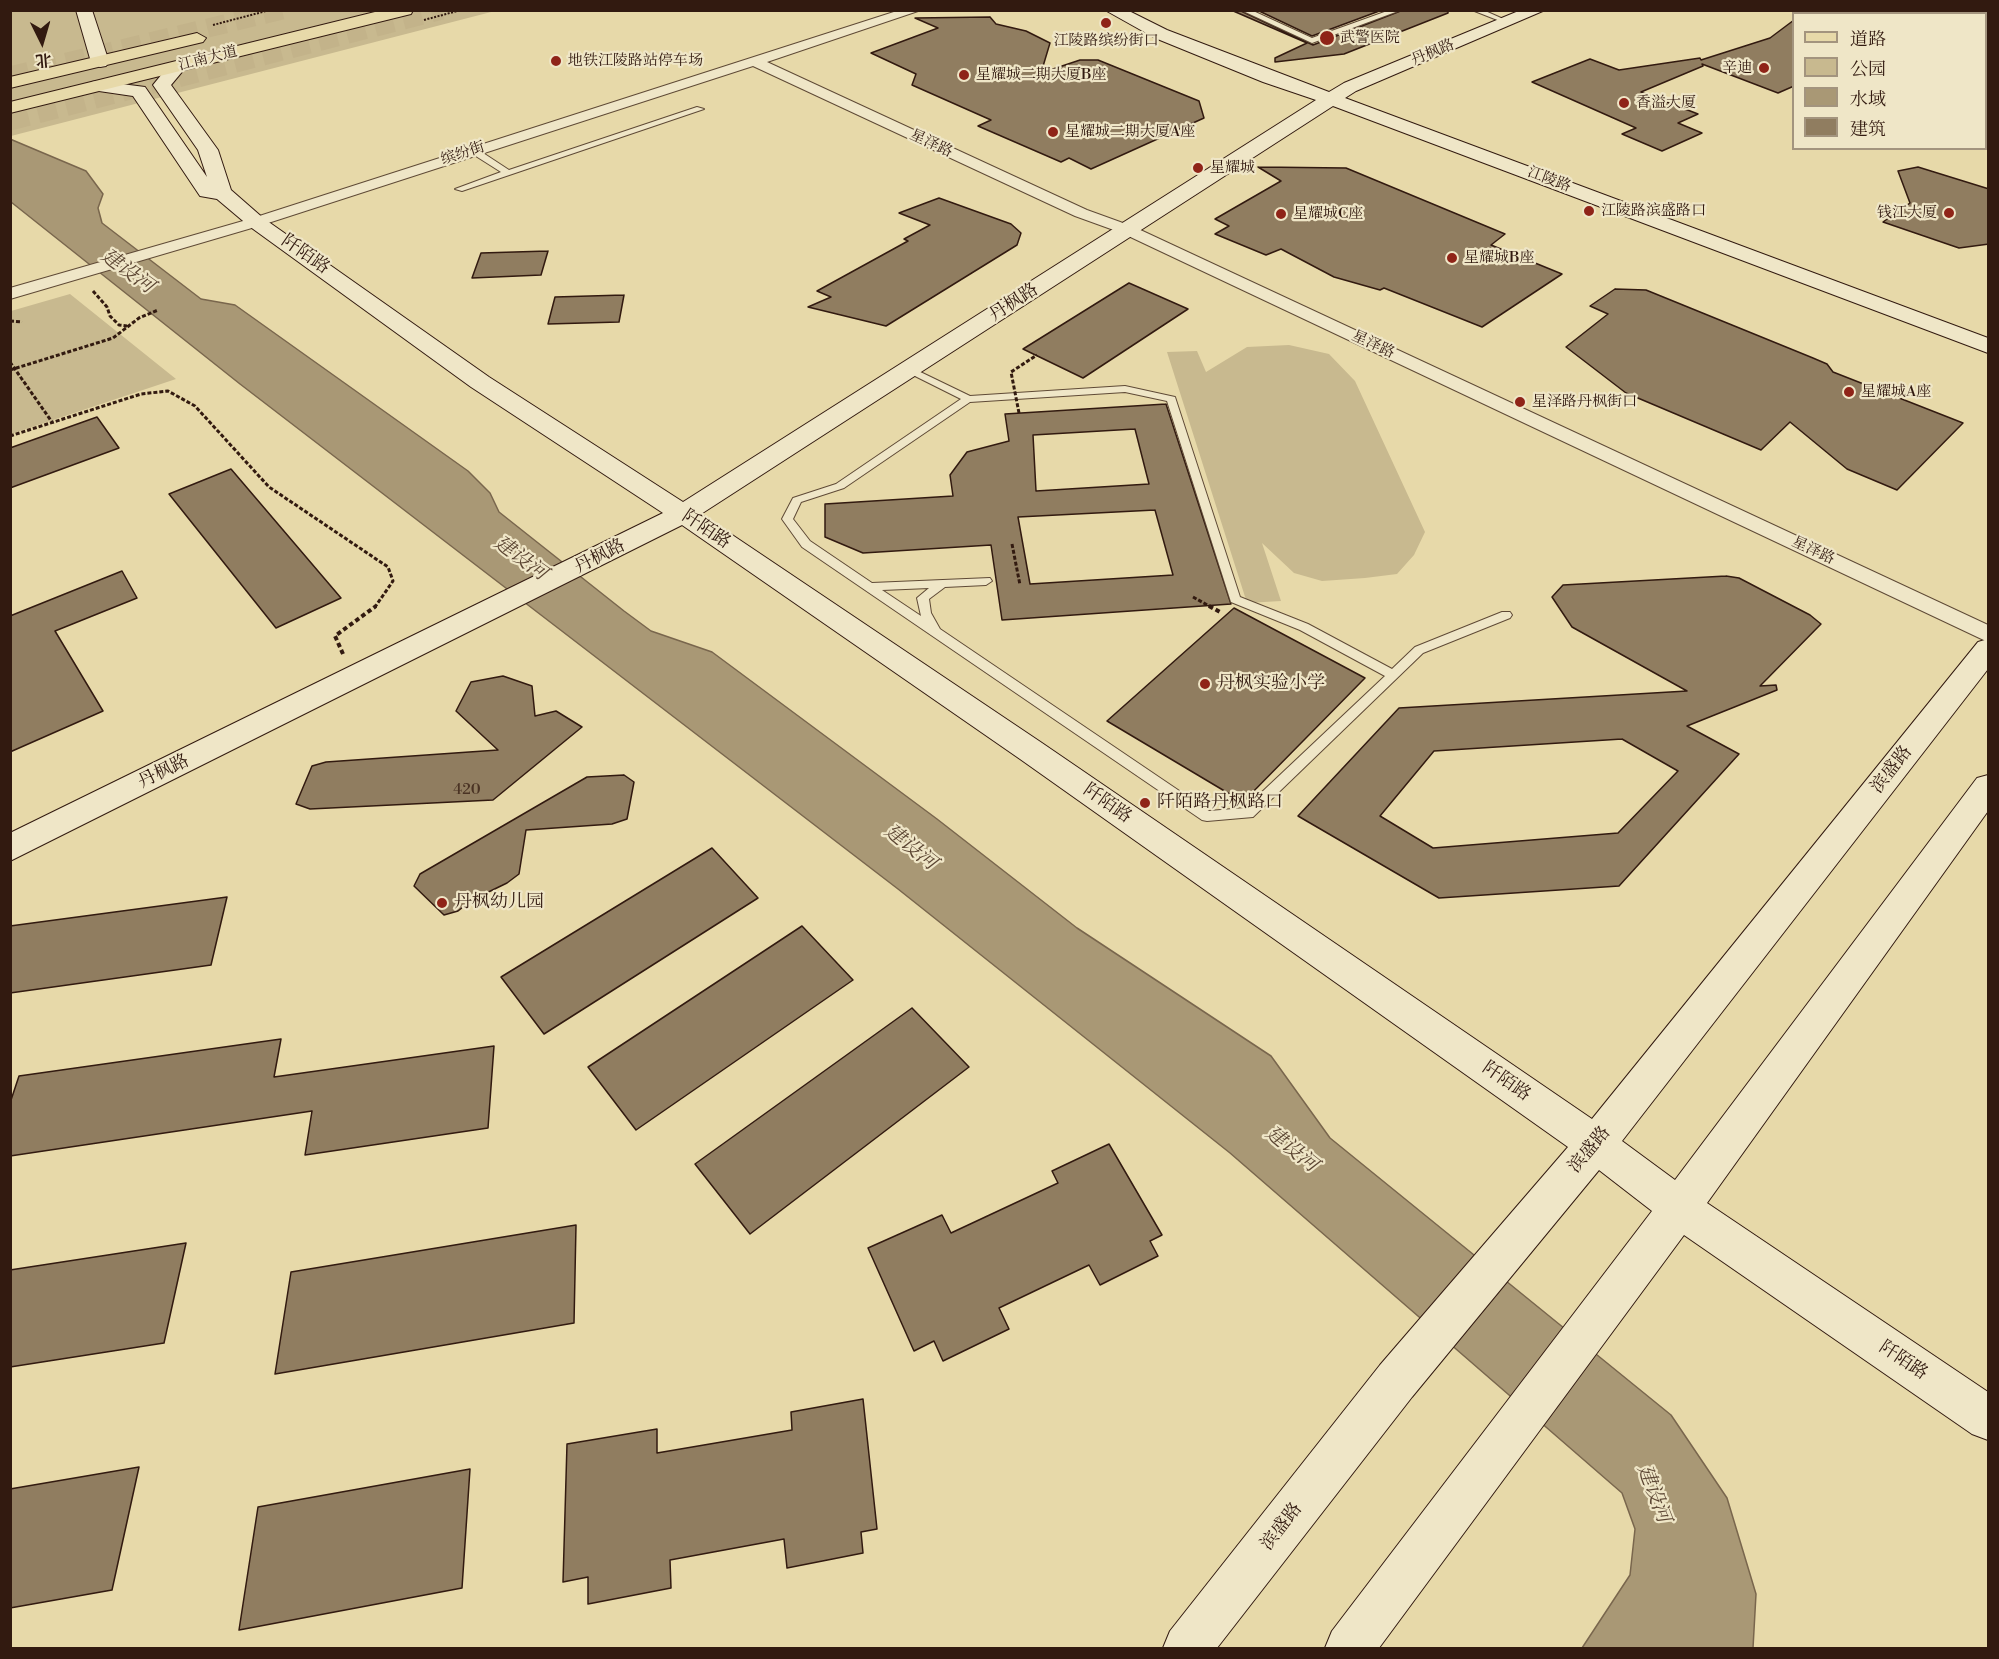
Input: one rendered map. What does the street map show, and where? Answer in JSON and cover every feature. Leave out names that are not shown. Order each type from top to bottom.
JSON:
[{"type":"main road","name":"江南大道","points":[[10,108],[405,10]]},
{"type":"main road","name":"江南大道","points":[[10,83],[212,35]]},
{"type":"street","points":[[84,10],[100,62]]},
{"type":"street","name":"缤纷街","points":[[10,294],[86,279],[172,247],[915,10]]},
{"type":"street","name":"江陵路","points":[[1113,10],[1161,34],[1247,70],[1330,89],[1989,346]]},
{"type":"street","name":"丹枫路","points":[[10,848],[610,553],[683,514],[1128,230],[1330,89],[1350,87],[1537,10]]},
{"type":"street","name":"星泽路","points":[[754,62],[1081,213],[1128,230],[1989,633]]},
{"type":"street","points":[[177,67],[162,85],[208,150],[222,193]]},
{"type":"street","name":"阡陌路","points":[[98,86],[139,91],[207,192],[222,193],[256,222],[480,382],[683,514],[1031,751],[1596,1144],[1679,1208],[1989,1418]]},
{"type":"street","name":"江陵路","points":[[1350,87],[1528,152]]},
{"type":"street","name":"滨盛路","points":[[1187,1648],[1429,1341],[1596,1144],[1989,649]]},
{"type":"street","points":[[1349,1648],[1679,1208],[1989,787]]},
{"type":"lane","points":[[1244,10],[1312,41],[1398,10]]},
{"type":"lane","points":[[1475,10],[1507,22]]},
{"type":"lane","points":[[459,189],[700,109]]},
{"type":"lane","points":[[474,151],[508,173]]},
{"type":"lane","points":[[910,370],[968,399],[1125,389],[1171,399],[1235,599],[1304,627],[1393,675]]},
{"type":"lane","points":[[968,399],[840,486],[797,500],[788,519],[806,544],[1207,816],[1248,813],[1419,650],[1506,615]]},
{"type":"lane","points":[[869,587],[986,581]]},
{"type":"lane","points":[[935,631],[925,613],[923,598],[943,583]]},
{"type":"path","points":[[86,279],[101,298],[110,316],[119,325],[128,326]]},
{"type":"path","points":[[10,370],[114,338],[128,326],[158,310]]},
{"type":"path","points":[[10,321],[22,322]]},
{"type":"path","points":[[1020,412],[1011,372],[1037,355]]},
{"type":"path","points":[[10,362],[52,422]]},
{"type":"path","points":[[10,436],[141,394],[168,391],[195,406],[269,487],[388,567],[393,581],[375,608],[335,636],[355,678]]},
{"type":"path","points":[[1012,544],[1020,585]]},
{"type":"path","points":[[1193,597],[1226,616]]},
{"type":"green space","points":[[11,11],[495,11],[11,136]]},
{"type":"green space","points":[[70,294],[176,379],[11,434],[11,311]]},
{"type":"green space","points":[[1289,345],[1329,354],[1355,381],[1425,532],[1414,555],[1397,574],[1322,581],[1294,573],[1262,543],[1281,601],[1247,603],[1167,352],[1197,351],[1206,372],[1247,347]]},
{"type":"water","name":"建设河","points":[[10,139],[86,171],[103,194],[98,208],[102,223],[201,299],[235,305],[468,471],[490,493],[499,512],[651,631],[712,652],[937,819],[1077,928],[1271,1056],[1330,1138],[1671,1415],[1727,1498],[1756,1594],[1753,1648],[1582,1648],[1630,1575],[1635,1529],[1622,1493],[1230,1153],[898,889],[240,384],[11,202]]},
{"type":"building","points":[[1231,10],[1239,10],[1313,45],[1403,10],[1448,10],[1448,13],[1344,54],[1275,62],[1275,58],[1307,43]]},
{"type":"building","points":[[1257,10],[1382,10],[1312,36]]},
{"type":"building","points":[[990,17],[996,24],[1026,31],[1050,43],[1041,73],[1080,60],[1098,60],[1199,101],[1204,118],[1091,169],[1069,158],[1061,162],[978,126],[991,120],[912,85],[916,74],[871,53],[938,28],[915,18]]},
{"type":"building","points":[[1792,22],[1792,87],[1778,93],[1702,64],[1703,66],[1641,92],[1698,114],[1678,123],[1702,133],[1662,151],[1622,134],[1636,128],[1532,82],[1590,59],[1619,70],[1700,58],[1701,60],[1770,38]]},
{"type":"building","name":"星耀城B座","points":[[1258,167],[1346,168],[1505,234],[1491,245],[1562,274],[1482,327],[1384,288],[1380,290],[1334,277],[1281,249],[1266,255],[1215,234],[1229,226],[1215,219],[1281,181]]},
{"type":"building","points":[[1918,167],[1989,189],[1989,244],[1959,248],[1883,222],[1910,203],[1898,171]]},
{"type":"building","points":[[939,198],[1011,224],[1021,233],[1017,245],[886,326],[808,307],[831,297],[817,291],[908,241],[904,239],[930,225],[899,213]]},
{"type":"building","points":[[548,251],[541,275],[472,278],[481,253]]},
{"type":"building","points":[[1129,283],[1188,309],[1083,378],[1023,349]]},
{"type":"building","name":"星耀城A座","points":[[1615,289],[1646,290],[1827,364],[1833,372],[1963,423],[1897,490],[1847,469],[1790,422],[1761,450],[1626,393],[1566,347],[1608,314],[1590,306]]},
{"type":"building","points":[[624,295],[619,322],[548,324],[555,297]]},
{"type":"building","points":[[1166,404],[1231,604],[1002,620],[991,545],[863,553],[825,537],[825,504],[953,496],[950,475],[967,452],[1009,441],[1005,414]],"holes":[[[1135,429],[1149,484],[1036,491],[1033,435]],[[1155,510],[1173,575],[1030,584],[1018,517]]]},
{"type":"building","points":[[97,417],[119,448],[10,488],[10,448]]},
{"type":"building","points":[[231,469],[341,598],[276,628],[169,494]]},
{"type":"building","points":[[122,571],[137,598],[55,631],[103,711],[10,752],[10,616]]},
{"type":"building","points":[[1726,576],[1739,578],[1810,615],[1821,624],[1760,686],[1776,685],[1777,690],[1687,726],[1739,754],[1619,886],[1439,898],[1298,816],[1399,708],[1687,691],[1572,627],[1552,597],[1563,585]],"holes":[[[1622,739],[1678,771],[1618,833],[1433,848],[1380,816],[1434,751]]]},
{"type":"building","points":[[1234,608],[1365,678],[1243,802],[1107,721]]},
{"type":"building","points":[[503,676],[532,686],[535,716],[556,711],[582,727],[493,800],[310,809],[296,804],[312,766],[326,762],[498,750],[456,711],[471,682]]},
{"type":"building","points":[[624,775],[634,782],[627,819],[612,824],[526,830],[519,874],[507,883],[472,900],[458,911],[444,915],[414,886],[420,874],[587,777]]},
{"type":"building","points":[[712,848],[758,898],[544,1034],[501,977]]},
{"type":"building","points":[[227,897],[211,965],[10,993],[10,926]]},
{"type":"building","points":[[802,926],[853,980],[636,1130],[588,1067]]},
{"type":"building","points":[[912,1008],[969,1067],[750,1234],[695,1164]]},
{"type":"building","points":[[281,1039],[274,1077],[494,1046],[488,1128],[305,1155],[312,1111],[10,1156],[10,1103],[19,1076]]},
{"type":"building","points":[[1109,1144],[1162,1235],[1150,1241],[1158,1256],[1100,1285],[1089,1265],[999,1308],[1009,1329],[943,1361],[934,1341],[914,1351],[868,1248],[942,1215],[951,1233],[1058,1183],[1052,1171]]},
{"type":"building","points":[[576,1225],[574,1323],[275,1374],[291,1272]]},
{"type":"building","points":[[186,1243],[164,1343],[10,1367],[10,1270]]},
{"type":"building","points":[[863,1399],[877,1529],[861,1532],[863,1553],[787,1568],[784,1539],[670,1560],[671,1588],[588,1604],[588,1577],[563,1582],[567,1444],[657,1429],[657,1453],[792,1430],[791,1412]]},
{"type":"building","points":[[139,1467],[112,1590],[10,1608],[10,1489]]},
{"type":"building","points":[[470,1469],[462,1588],[239,1630],[258,1507]]},
{"type":"tunnel","points":[[10,76],[282,10]]},
{"type":"tunnel","points":[[10,121],[442,10]]},
{"type":"place","name":"江陵路缤纷街口","points":[[1106,23]]},
{"type":"place","name":"武警医院","points":[[1327,38]]},
{"type":"place","name":"地铁江陵路站停车场","points":[[556,61]]},
{"type":"place","name":"辛迪","points":[[1764,68]]},
{"type":"place","name":"星耀城二期大厦B座","points":[[964,75]]},
{"type":"place","name":"香溢大厦","points":[[1624,103]]},
{"type":"place","name":"星耀城二期大厦A座","points":[[1053,132]]},
{"type":"place","name":"星耀城","points":[[1198,168]]},
{"type":"place","name":"江陵路滨盛路口","points":[[1589,211]]},
{"type":"place","name":"钱江大厦","points":[[1949,213]]},
{"type":"place","name":"星耀城C座","points":[[1281,214]]},
{"type":"place","name":"星耀城B座","points":[[1452,258]]},
{"type":"place","name":"星耀城A座","points":[[1849,392]]},
{"type":"place","name":"星泽路丹枫街口","points":[[1520,402]]},
{"type":"place","name":"丹枫实验小学","points":[[1205,684]]},
{"type":"place","name":"阡陌路丹枫路口","points":[[1145,803]]},
{"type":"place","name":"丹枫幼儿园","points":[[442,903]]}]
